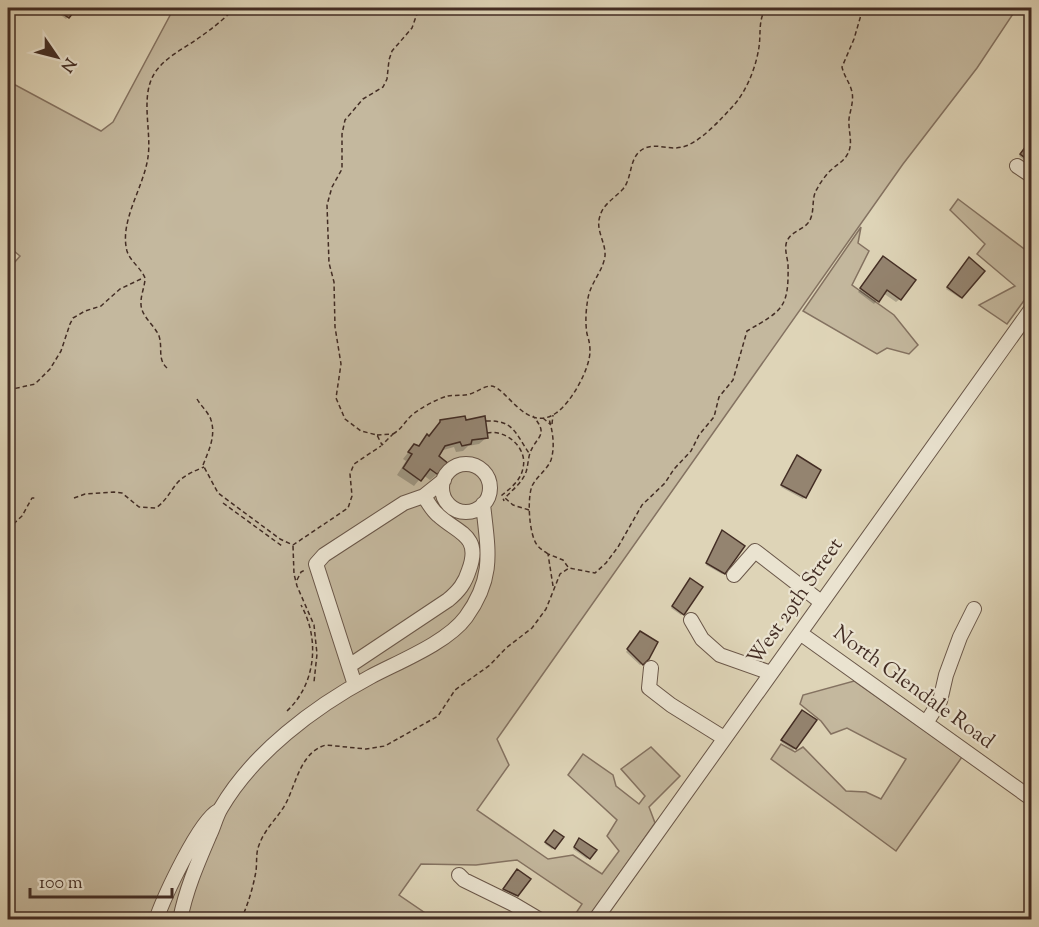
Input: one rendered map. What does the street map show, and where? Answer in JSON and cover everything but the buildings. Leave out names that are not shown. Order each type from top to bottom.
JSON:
[{"type":"street","points":[[1017,166],[1032,176]]},
{"type":"street","name":"West 29th Street","points":[[595,920],[1032,308]]},
{"type":"street","points":[[459,529],[468,512],[483,504],[488,498],[490,483],[482,470],[468,464],[460,464],[447,473],[442,488],[447,502],[453,508],[468,512]]},
{"type":"street","points":[[355,685],[316,564],[324,555],[404,502],[424,496],[444,480]]},
{"type":"street","points":[[349,666],[460,590],[472,564],[473,551],[470,540],[459,529],[439,516],[424,496]]},
{"type":"street","points":[[180,920],[196,864],[220,810],[265,753],[297,725],[355,685],[452,634],[465,619],[485,582],[489,562],[483,504]]},
{"type":"street","points":[[734,575],[755,551],[821,603]]},
{"type":"street","points":[[926,723],[940,701],[946,675],[960,637],[974,609]]},
{"type":"street","points":[[691,620],[702,639],[720,655],[771,673]]},
{"type":"street","name":"North Glendale Road","points":[[800,633],[1032,799]]},
{"type":"street","points":[[651,668],[649,687],[671,705],[724,738]]},
{"type":"street","points":[[156,920],[170,886],[200,829],[211,814],[220,810]]},
{"type":"street","points":[[459,875],[464,880],[540,920]]},
{"type":"path","points":[[167,368],[160,358],[160,339],[142,310],[145,278],[127,251],[126,226],[148,159],[150,140],[147,108],[150,83],[154,73],[163,63],[206,33],[235,8]]},
{"type":"path","points":[[393,434],[377,435],[361,431],[345,419],[336,398],[341,364],[334,327],[334,282],[329,263],[327,205],[332,187],[342,169],[342,134],[345,120],[363,99],[383,87],[387,79],[388,60],[392,51],[412,28],[419,8]]},
{"type":"path","points":[[532,416],[542,418],[553,415],[570,399],[589,363],[590,345],[586,312],[590,290],[605,254],[598,227],[602,210],[629,181],[631,166],[639,153],[651,145],[672,148],[690,145],[735,103],[756,62],[761,21],[766,8]]},
{"type":"path","points":[[549,417],[553,441],[550,461],[531,488],[530,510],[533,538],[536,544],[548,554],[563,560],[569,568],[595,573],[606,564],[642,505],[665,483],[674,469],[691,451],[699,435],[714,417],[719,397],[733,380],[747,331],[773,316],[781,308],[788,290],[786,250],[788,239],[810,221],[815,192],[828,172],[842,162],[851,146],[849,125],[853,97],[842,67],[854,39],[863,8]]},
{"type":"path","points":[[8,390],[35,384],[50,369],[61,351],[73,318],[101,306],[120,289],[145,278]]},
{"type":"path","points":[[292,545],[348,508],[352,496],[351,467],[403,427],[410,416],[438,399],[465,395],[490,386],[498,388],[512,404],[532,416],[541,426],[542,432],[530,454],[522,479],[505,498],[513,505],[530,510]]},
{"type":"path","points":[[197,399],[210,419],[212,440],[204,467],[218,493],[280,539],[292,545]]},
{"type":"path","points":[[551,425],[553,415]]},
{"type":"path","points":[[542,418],[551,425]]},
{"type":"path","points":[[486,421],[505,423],[514,428],[530,454]]},
{"type":"path","points":[[487,433],[495,431],[504,434],[520,449],[522,457],[523,471],[511,488],[502,495],[504,501]]},
{"type":"path","points":[[377,435],[382,445]]},
{"type":"path","points":[[74,498],[85,494],[114,492],[122,493],[140,507],[156,508],[166,500],[179,481],[204,467]]},
{"type":"path","points":[[8,530],[22,516],[32,498],[36,498]]},
{"type":"path","points":[[223,502],[282,546]]},
{"type":"path","points":[[292,545],[296,582],[314,625],[317,654],[314,682]]},
{"type":"path","points":[[548,554],[554,589]]},
{"type":"path","points":[[294,574],[318,568]]},
{"type":"path","points":[[241,920],[254,882],[259,846],[269,824],[285,804],[310,755],[326,745],[366,749],[385,746],[438,716],[455,690],[490,665],[506,648],[532,628],[546,609],[560,574],[569,568]]},
{"type":"path","points":[[296,582],[301,572]]},
{"type":"path","points":[[287,711],[307,684],[312,660],[311,632],[301,605]]},
{"type":"shaded area","points":[[174,8],[1017,8],[977,68],[903,164],[497,739],[509,765],[477,810],[548,859],[573,855],[602,874],[619,851],[607,836],[617,820],[568,775],[583,754],[613,775],[616,786],[639,804],[645,796],[621,769],[651,747],[680,776],[649,807],[655,823],[588,919],[572,919],[582,904],[517,860],[476,865],[421,864],[399,895],[434,919],[8,919],[8,270],[20,256],[8,246],[8,81],[101,131],[113,122]]},
{"type":"shaded area","points":[[958,199],[1031,254],[1031,291],[1007,324],[979,305],[1015,286],[977,254],[985,244],[950,210]]},
{"type":"shaded area","points":[[861,227],[858,243],[869,251],[852,285],[894,315],[918,345],[909,354],[887,348],[877,354],[803,311]]},
{"type":"shaded area","points":[[854,681],[962,757],[896,851],[771,759],[781,744],[795,752],[803,747],[846,791],[866,792],[881,799],[906,759],[847,728],[831,734],[821,721],[800,704],[803,695]]}]
